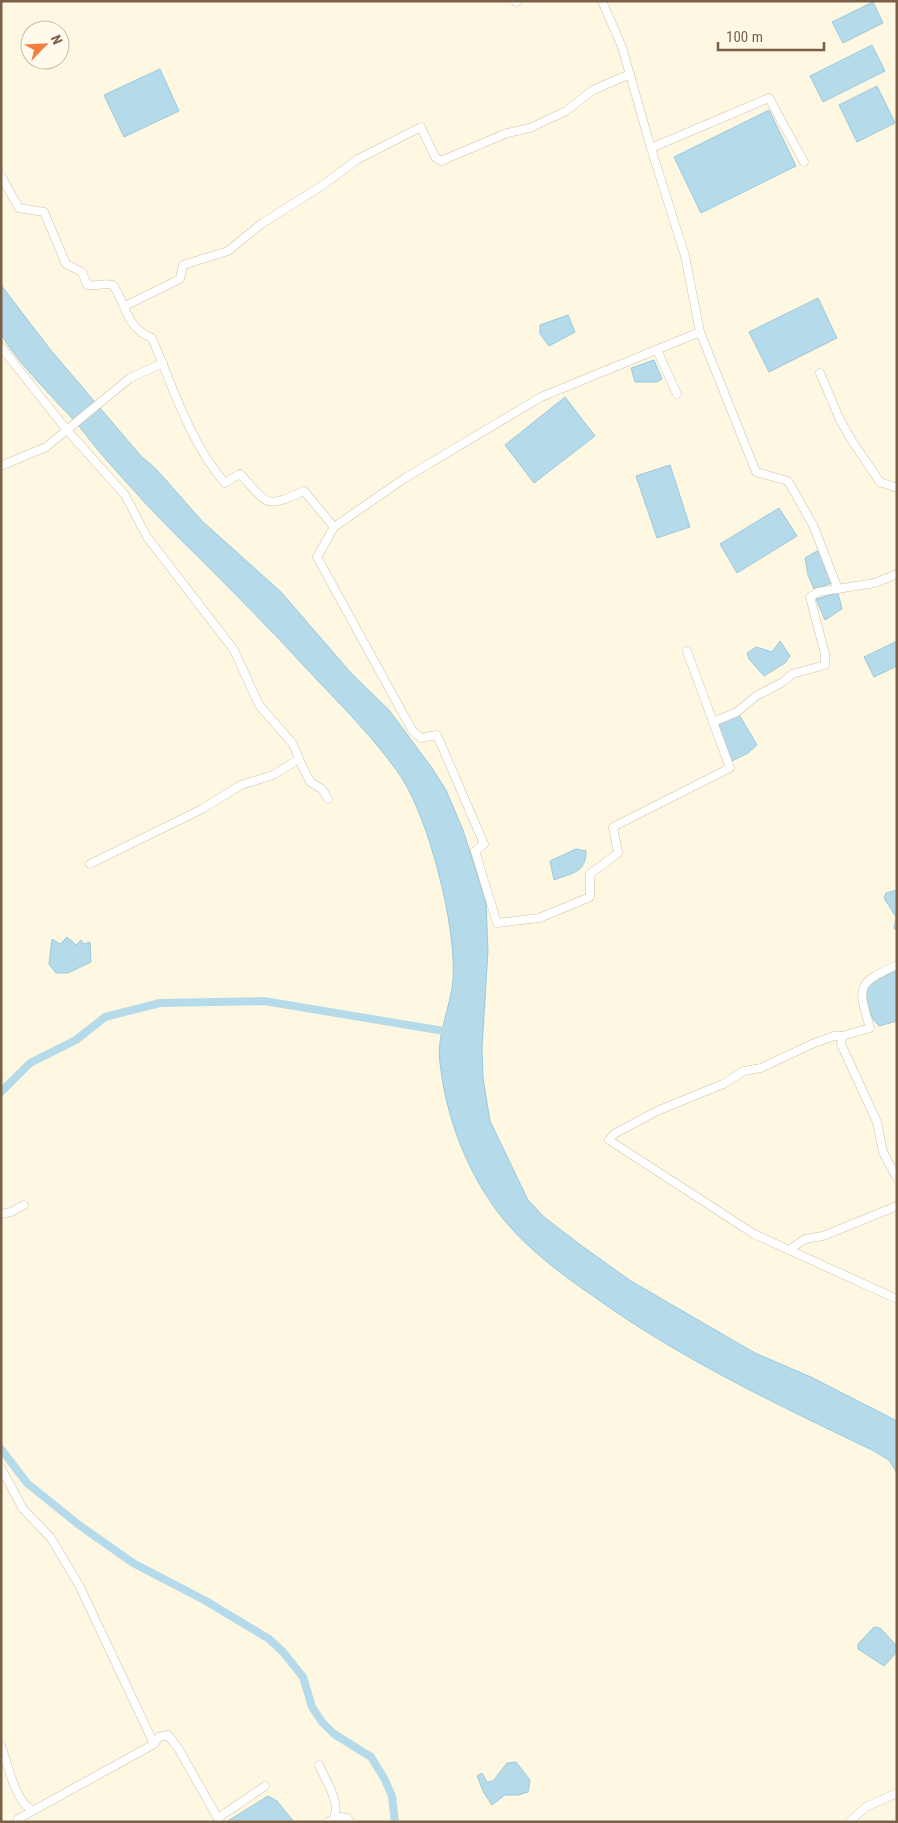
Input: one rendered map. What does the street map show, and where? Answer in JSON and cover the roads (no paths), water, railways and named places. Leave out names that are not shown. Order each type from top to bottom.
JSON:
[{"type":"street","points":[[602,1],[622,47],[685,256],[700,332],[756,472],[788,481],[813,525],[838,589]]},
{"type":"street","points":[[125,306],[180,280],[183,265],[228,251],[261,224],[323,185],[358,159],[421,127],[435,157],[441,161],[507,133],[530,128],[566,111],[593,90],[630,74]]},
{"type":"street","points":[[651,148],[769,98],[804,162]]},
{"type":"street","points":[[1,176],[19,208],[44,212],[66,264],[82,272],[87,285],[96,286],[106,283],[112,285],[125,306],[130,324],[142,334],[152,338],[183,412],[212,468],[225,484],[240,474],[264,500],[276,503],[304,491],[334,527]]},
{"type":"street","points":[[687,652],[730,768],[613,827],[618,853],[590,874],[590,897],[539,918],[497,923],[475,851],[484,844],[436,735],[421,738],[412,730],[317,557],[334,527],[406,478],[541,397],[700,332]]},
{"type":"street","points":[[1,346],[125,495],[147,537],[234,650],[259,705],[293,744],[310,782],[322,789],[328,799]]},
{"type":"street","points":[[657,350],[677,394]]},
{"type":"street","points":[[1,466],[46,447],[130,378],[163,363]]},
{"type":"street","points":[[820,373],[840,420],[854,444],[880,482],[897,488]]},
{"type":"street","points":[[713,722],[737,712],[756,696],[783,682],[792,674],[825,665],[825,654],[810,597],[818,592],[875,583],[897,574]]},
{"type":"street","points":[[90,864],[202,809],[241,785],[273,775],[299,760]]},
{"type":"street","points":[[897,965],[877,975],[863,986],[860,995],[870,1028],[842,1036],[834,1036],[812,1044],[761,1068],[744,1071],[705,1092],[657,1111],[614,1134],[610,1140],[754,1234],[897,1299]]},
{"type":"street","points":[[842,1036],[841,1044],[877,1122],[882,1152],[897,1178]]},
{"type":"street","points":[[1,1214],[11,1212],[24,1205]]},
{"type":"street","points":[[789,1250],[805,1239],[823,1236],[897,1206]]},
{"type":"street","points":[[1,1468],[23,1509],[51,1538],[80,1587],[154,1744]]},
{"type":"street","points":[[20,1822],[18,1819],[33,1810],[154,1744],[159,1737],[168,1735],[178,1748],[219,1820],[265,1786]]},
{"type":"street","points":[[1,1746],[20,1800],[26,1807],[33,1810]]},
{"type":"street","points":[[319,1765],[336,1804],[336,1813],[331,1820]]},
{"type":"street","points":[[849,1822],[866,1807],[897,1793]]},
{"type":"street","points":[[331,1820],[341,1817],[350,1822]]},
{"type":"water","points":[[873,2],[883,23],[843,43],[832,22]]},
{"type":"water","points":[[872,45],[885,71],[823,102],[810,76]]},
{"type":"water","points":[[160,69],[179,111],[124,137],[104,95]]},
{"type":"water","points":[[877,86],[895,123],[857,142],[839,105]]},
{"type":"water","points":[[769,110],[796,166],[701,213],[674,157]]},
{"type":"water","points":[[1,285],[49,348],[140,455],[157,470],[202,521],[281,592],[351,673],[389,710],[446,790],[463,830],[486,902],[488,951],[482,1048],[483,1078],[490,1121],[528,1200],[544,1217],[631,1281],[755,1353],[811,1377],[897,1421],[897,1473],[889,1460],[872,1450],[729,1379],[659,1340],[626,1319],[546,1261],[514,1231],[491,1203],[461,1146],[443,1084],[439,1052],[453,979],[450,931],[438,871],[419,814],[408,790],[388,759],[360,726],[233,591],[170,529],[21,362],[1,332]]},
{"type":"water","points":[[818,298],[837,338],[769,372],[749,332]]},
{"type":"water","points":[[568,315],[575,332],[549,346],[540,334],[540,325]]},
{"type":"water","points":[[654,360],[662,379],[657,382],[635,382],[631,368]]},
{"type":"water","points":[[565,397],[595,436],[534,483],[505,445]]},
{"type":"water","points":[[670,465],[690,527],[657,538],[636,476]]},
{"type":"water","points":[[779,508],[797,536],[737,573],[720,544]]},
{"type":"water","points":[[817,551],[823,554],[832,583],[814,589],[808,575],[805,558]]},
{"type":"water","points":[[838,593],[842,609],[825,620],[816,599]]},
{"type":"water","points":[[780,641],[790,656],[785,663],[764,676],[749,659],[747,653],[756,647],[772,652]]},
{"type":"water","points":[[897,641],[897,666],[874,677],[864,657]]},
{"type":"water","points":[[738,713],[757,745],[748,753],[732,761],[717,724]]},
{"type":"water","points":[[576,849],[586,851],[584,864],[572,874],[554,880],[550,861]]},
{"type":"water","points":[[897,890],[897,929],[894,929],[896,917],[884,898],[886,893]]},
{"type":"water","points":[[67,937],[76,945],[81,940],[84,944],[90,942],[91,962],[68,973],[56,973],[49,964],[52,939],[60,944]]},
{"type":"water","points":[[897,970],[897,1021],[879,1026],[873,1019],[862,992],[873,981]]},
{"type":"water","points":[[874,1627],[880,1628],[897,1646],[897,1652],[884,1666],[858,1649],[858,1644]]},
{"type":"water","points":[[516,1762],[530,1780],[528,1792],[518,1795],[505,1795],[492,1805],[484,1793],[477,1776],[482,1773],[487,1782],[493,1781],[507,1763]]},
{"type":"water","points":[[268,1796],[277,1801],[294,1822],[226,1822]]},
{"type":"waterway","points":[[1,1092],[30,1063],[76,1040],[105,1017],[160,1003],[264,1001],[450,1032]]},
{"type":"waterway","points":[[1,1449],[27,1483],[79,1525],[133,1563],[206,1601],[269,1639],[283,1652],[303,1677],[312,1707],[322,1722],[334,1734],[371,1757],[392,1796],[395,1822]]}]
